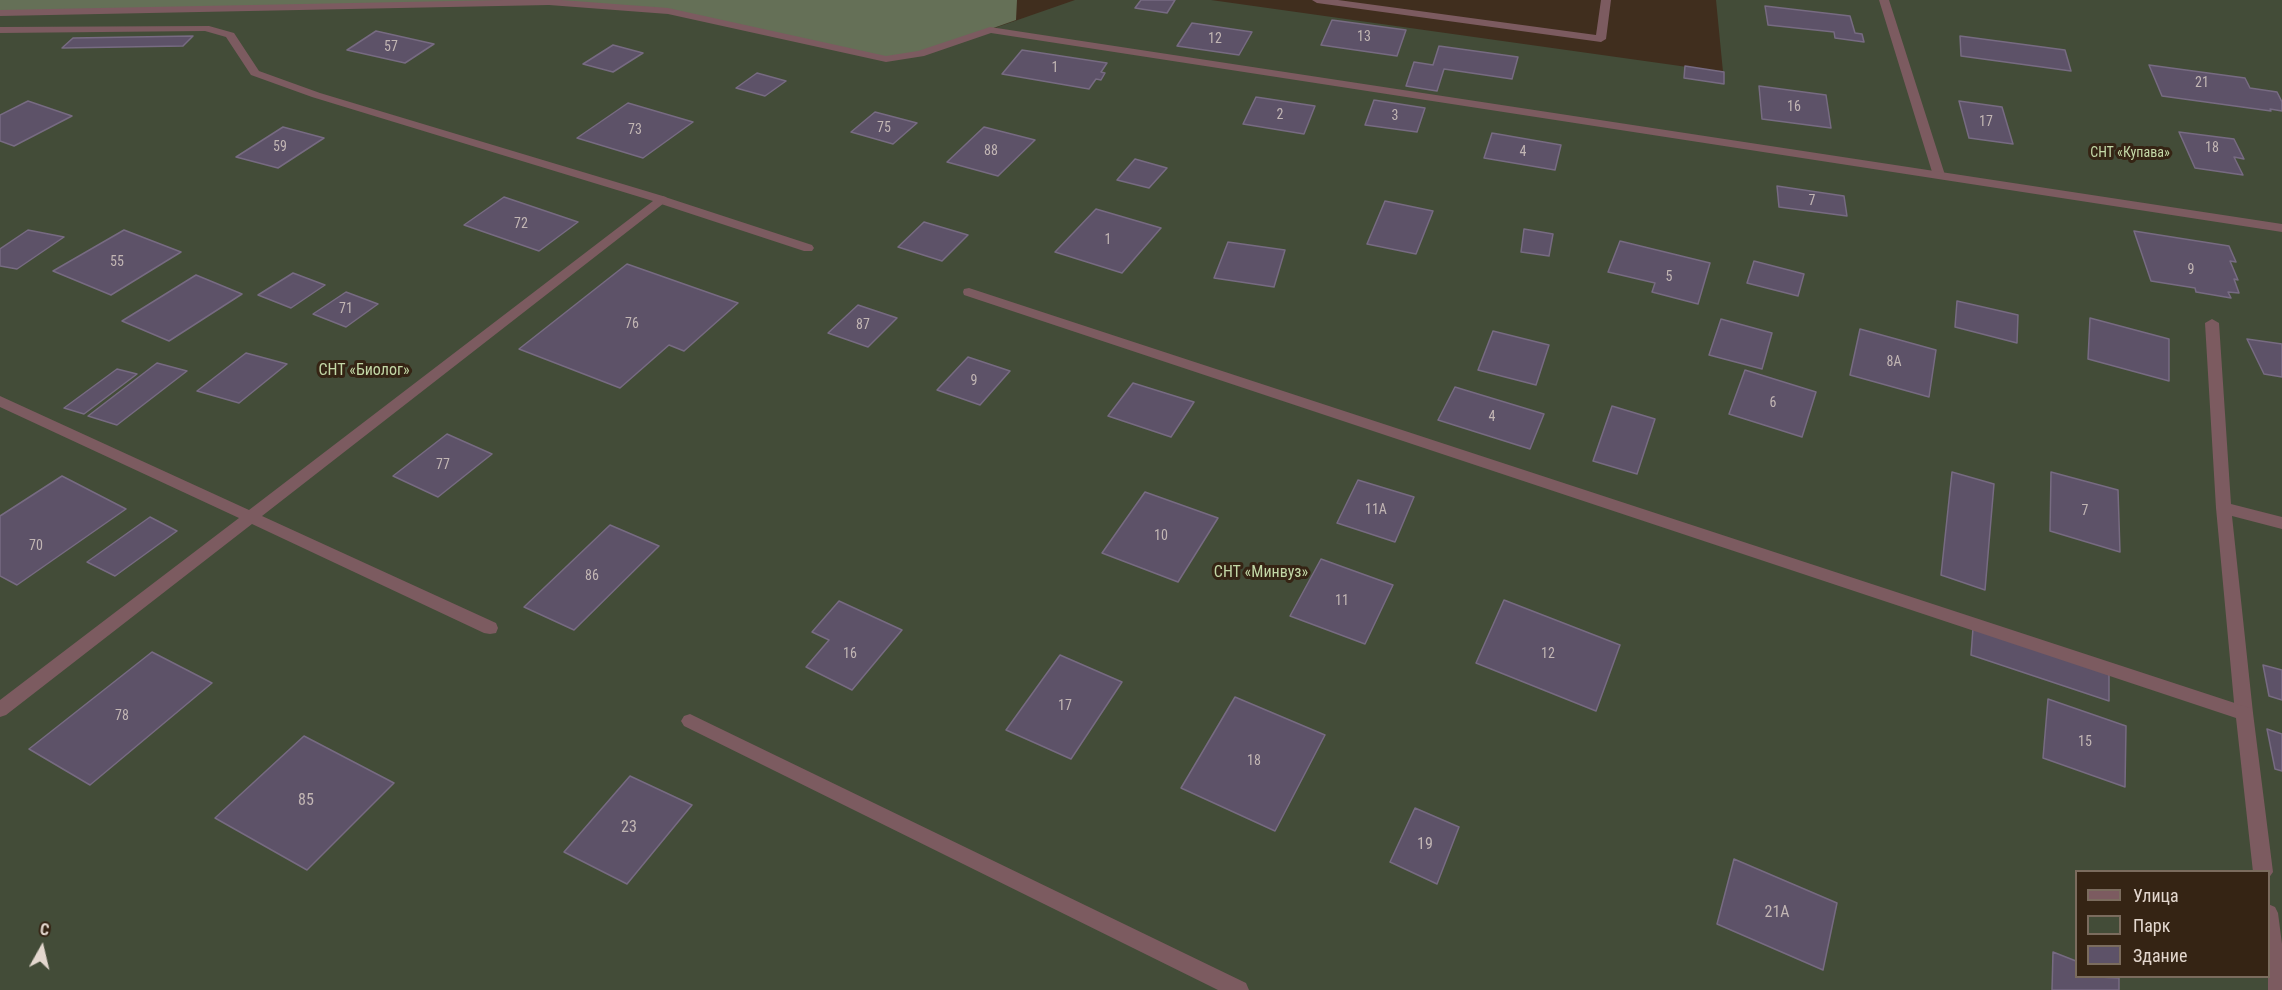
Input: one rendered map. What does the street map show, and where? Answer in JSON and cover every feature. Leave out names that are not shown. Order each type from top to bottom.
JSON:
[{"type":"street","points":[[1317,0],[1600,39],[1606,0]]},
{"type":"street","points":[[1884,0],[1939,175]]},
{"type":"street","points":[[0,13],[549,2],[668,11],[886,59],[920,54],[990,30],[2282,228]]},
{"type":"street","points":[[0,30],[205,28],[230,35],[255,74],[662,200],[808,248]]},
{"type":"street","points":[[0,710],[662,200]]},
{"type":"street","points":[[969,292],[2244,713]]},
{"type":"street","points":[[2212,323],[2224,508],[2244,713],[2263,870]]},
{"type":"street","points":[[0,401],[253,516],[490,628]]},
{"type":"street","points":[[2224,508],[2282,523]]},
{"type":"street","points":[[690,720],[1239,990]]},
{"type":"street","points":[[2270,928],[2278,990]]},
{"type":"green space","points":[[0,0],[1017,0],[1016,20],[920,54],[886,59],[668,11],[549,2],[0,13]]},
{"type":"green space","points":[[1075,0],[1211,0],[1723,72],[1716,0],[2282,0],[2282,990],[0,990],[0,13],[549,2],[668,11],[920,54]]},
{"type":"building","points":[[1141,0],[1175,0],[1167,13],[1135,8]]},
{"type":"building","points":[[1765,6],[1850,16],[1855,33],[1862,34],[1864,42],[1835,38],[1834,32],[1768,25]]},
{"type":"building","points":[[1332,20],[1406,30],[1397,56],[1321,45]]},
{"type":"building","points":[[1192,23],[1252,32],[1239,55],[1177,46]]},
{"type":"building","points":[[376,31],[434,44],[405,63],[347,50]]},
{"type":"building","points":[[193,36],[183,46],[62,48],[73,38]]},
{"type":"building","points":[[1960,36],[2065,50],[2071,71],[1961,56]]},
{"type":"building","points":[[613,45],[643,53],[613,72],[583,64]]},
{"type":"building","points":[[1439,46],[1518,57],[1512,79],[1444,69],[1437,91],[1406,86],[1414,62],[1433,65]]},
{"type":"building","points":[[1022,50],[1107,63],[1101,72],[1105,73],[1101,80],[1096,79],[1089,89],[1002,74]]},
{"type":"building","points":[[2149,65],[2245,78],[2250,88],[2277,92],[2282,102],[2282,111],[2162,96]]},
{"type":"building","points":[[1685,66],[1724,72],[1724,84],[1684,78]]},
{"type":"building","points":[[757,73],[786,81],[765,96],[736,88]]},
{"type":"building","points":[[1759,86],[1826,95],[1831,128],[1762,119]]},
{"type":"building","points":[[1256,97],[1315,106],[1304,134],[1243,124]]},
{"type":"building","points":[[1374,100],[1425,108],[1417,132],[1365,125]]},
{"type":"building","points":[[28,101],[72,116],[14,146],[0,141],[0,115]]},
{"type":"building","points":[[1959,101],[2002,107],[2013,144],[1969,138]]},
{"type":"building","points":[[628,103],[693,122],[643,158],[577,138]]},
{"type":"building","points":[[875,112],[917,123],[893,144],[851,132]]},
{"type":"building","points":[[283,127],[324,138],[278,168],[236,157]]},
{"type":"building","points":[[984,127],[1035,140],[998,176],[947,162]]},
{"type":"building","points":[[2179,132],[2234,139],[2244,159],[2234,157],[2243,175],[2195,168]]},
{"type":"building","points":[[1492,133],[1561,145],[1555,170],[1484,158]]},
{"type":"building","points":[[1135,159],[1167,168],[1149,188],[1117,180]]},
{"type":"building","points":[[1777,186],[1844,196],[1847,216],[1779,207]]},
{"type":"building","points":[[504,197],[578,222],[539,251],[464,225]]},
{"type":"building","points":[[1385,201],[1433,211],[1416,254],[1367,244]]},
{"type":"building","points":[[1096,209],[1161,228],[1122,273],[1055,252]]},
{"type":"building","points":[[924,222],[968,235],[942,261],[898,247]]},
{"type":"building","points":[[1524,229],[1553,234],[1549,256],[1521,252]]},
{"type":"building","points":[[28,230],[64,237],[17,269],[0,266],[0,249]]},
{"type":"building","points":[[124,230],[181,252],[111,295],[53,271]]},
{"type":"building","points":[[2134,231],[2229,246],[2236,262],[2230,261],[2238,280],[2234,279],[2239,293],[2228,292],[2231,298],[2196,292],[2195,288],[2151,281]]},
{"type":"building","points":[[1620,241],[1710,263],[1698,304],[1652,292],[1655,283],[1608,272]]},
{"type":"building","points":[[1228,242],[1285,250],[1274,287],[1214,278]]},
{"type":"building","points":[[1754,261],[1804,274],[1798,296],[1747,283]]},
{"type":"building","points":[[627,264],[738,303],[684,351],[669,345],[620,388],[519,349]]},
{"type":"building","points":[[293,273],[325,285],[291,308],[258,295]]},
{"type":"building","points":[[196,275],[242,294],[169,341],[122,321]]},
{"type":"building","points":[[346,292],[378,304],[346,327],[313,314]]},
{"type":"building","points":[[1957,301],[2018,315],[2017,343],[1955,327]]},
{"type":"building","points":[[858,305],[897,318],[868,347],[828,333]]},
{"type":"building","points":[[2090,318],[2169,339],[2169,381],[2088,359]]},
{"type":"building","points":[[1721,319],[1772,333],[1762,369],[1709,355]]},
{"type":"building","points":[[1860,329],[1936,350],[1929,397],[1850,375]]},
{"type":"building","points":[[1493,331],[1549,345],[1536,385],[1478,370]]},
{"type":"building","points":[[2247,339],[2282,344],[2282,377],[2264,374]]},
{"type":"building","points":[[246,353],[287,364],[239,403],[197,391]]},
{"type":"building","points":[[968,357],[1010,371],[980,405],[937,390]]},
{"type":"building","points":[[157,363],[187,371],[117,425],[88,416]]},
{"type":"building","points":[[117,369],[137,374],[84,414],[64,408]]},
{"type":"building","points":[[1745,370],[1816,392],[1802,437],[1729,414]]},
{"type":"building","points":[[1133,383],[1194,402],[1171,437],[1108,416]]},
{"type":"building","points":[[1455,387],[1544,414],[1530,449],[1438,420]]},
{"type":"building","points":[[1612,406],[1655,419],[1637,474],[1593,461]]},
{"type":"building","points":[[447,434],[492,454],[438,497],[393,476]]},
{"type":"building","points":[[1952,472],[1994,484],[1985,590],[1941,575]]},
{"type":"building","points":[[2051,472],[2118,490],[2120,552],[2050,531]]},
{"type":"building","points":[[62,476],[126,509],[17,585],[0,576],[0,516]]},
{"type":"building","points":[[1358,480],[1414,497],[1395,542],[1337,523]]},
{"type":"building","points":[[1145,492],[1218,518],[1178,582],[1102,553]]},
{"type":"building","points":[[150,517],[177,531],[115,576],[87,562]]},
{"type":"building","points":[[610,525],[659,546],[574,630],[524,607]]},
{"type":"building","points":[[1321,559],[1393,585],[1365,644],[1290,616]]},
{"type":"building","points":[[1504,600],[1620,645],[1596,711],[1476,663]]},
{"type":"building","points":[[839,601],[902,630],[852,690],[806,667],[829,640],[812,632]]},
{"type":"building","points":[[1973,628],[2109,673],[2109,701],[1971,655]]},
{"type":"building","points":[[152,652],[212,683],[90,785],[29,749]]},
{"type":"building","points":[[1060,655],[1122,682],[1071,759],[1006,730]]},
{"type":"building","points":[[2263,665],[2282,670],[2282,700],[2269,696]]},
{"type":"building","points":[[1235,697],[1325,735],[1275,831],[1181,788]]},
{"type":"building","points":[[2048,699],[2126,726],[2125,787],[2043,758]]},
{"type":"building","points":[[2267,729],[2282,734],[2282,771],[2275,769]]},
{"type":"building","points":[[304,736],[394,783],[307,870],[215,818]]},
{"type":"building","points":[[630,776],[692,805],[627,884],[564,852]]},
{"type":"building","points":[[1415,808],[1459,827],[1437,884],[1390,862]]},
{"type":"building","points":[[1734,859],[1837,903],[1823,970],[1717,924]]},
{"type":"building","points":[[2053,952],[2075,961],[2075,978],[2119,978],[2119,990],[2052,990]]},
{"type":"park label","name":"СНТ «Купава»","points":[[2130,153]]},
{"type":"park label","name":"СНТ «Биолог»","points":[[364,371]]},
{"type":"park label","name":"СНТ «Минвуз»","points":[[1261,573]]}]
